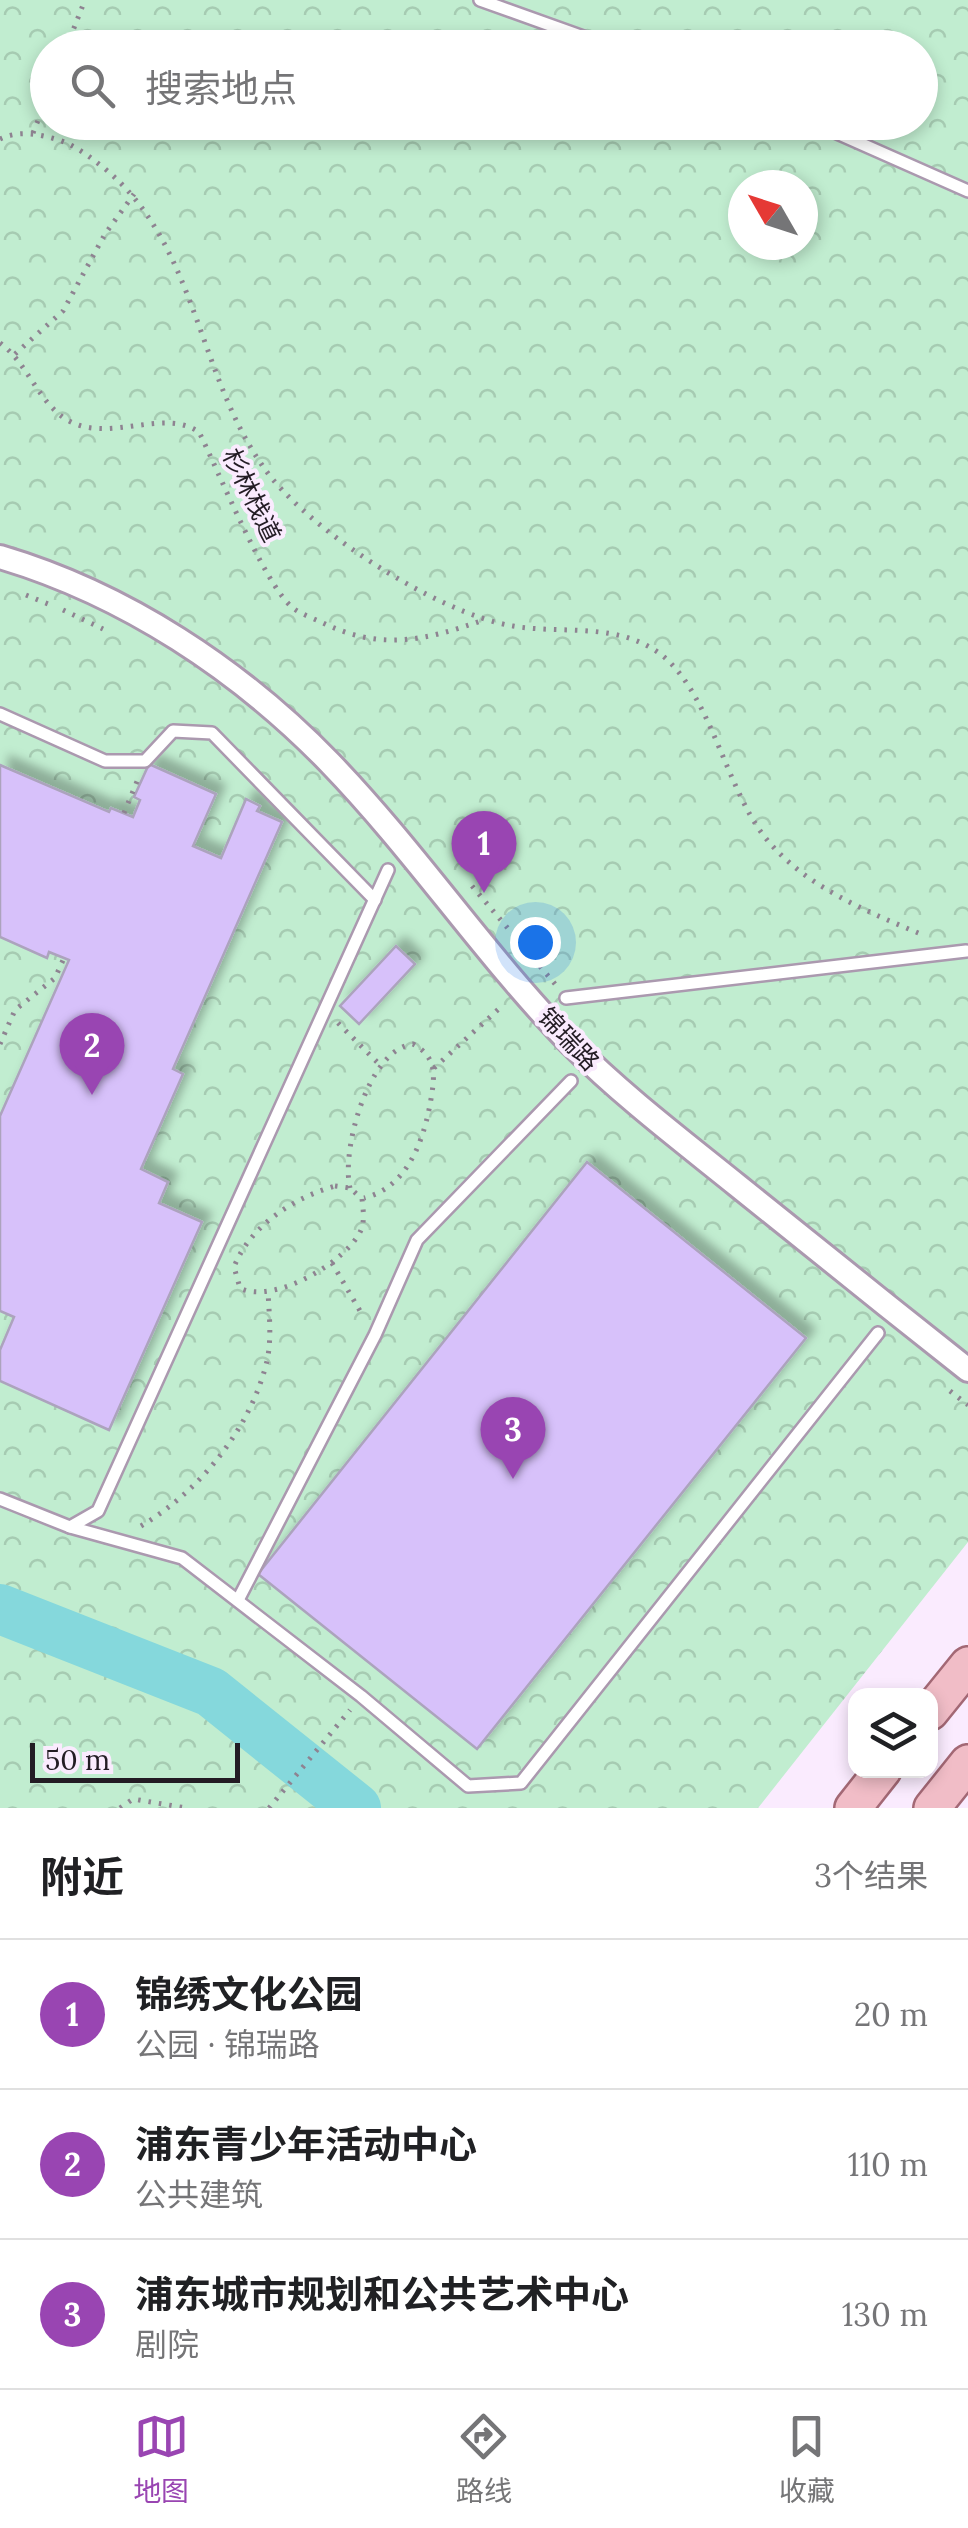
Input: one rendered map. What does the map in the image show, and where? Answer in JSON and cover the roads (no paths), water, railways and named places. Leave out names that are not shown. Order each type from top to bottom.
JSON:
[{"type":"main road","points":[[938,1702],[968,1665]]},
{"type":"main road","points":[[932,1808],[968,1764]]},
{"type":"main road","points":[[853,1808],[877,1778]]},
{"type":"street","name":"锦瑞路","points":[[0,557],[71,583],[127,610],[206,658],[284,719],[378,817],[546,1016],[612,1084],[968,1370]]},
{"type":"lane","points":[[480,0],[564,30]]},
{"type":"lane","points":[[853,140],[968,191]]},
{"type":"lane","points":[[0,714],[104,761],[145,762],[173,731],[212,733],[375,900]]},
{"type":"lane","points":[[70,1528],[98,1511],[388,870]]},
{"type":"lane","points":[[566,998],[966,951]]},
{"type":"lane","points":[[238,1600],[374,1336],[416,1240],[570,1081]]},
{"type":"lane","points":[[0,1499],[70,1528],[182,1558],[361,1696],[468,1786],[521,1783],[878,1333]]},
{"type":"waterway","points":[[0,1609],[211,1692],[356,1808]]},
{"type":"place","name":"锦绣文化公园","points":[[484,893]]},
{"type":"place","name":"浦东青少年活动中心","points":[[92,1095]]},
{"type":"place","name":"浦东城市规划和公共艺术中心","points":[[513,1479]]}]
